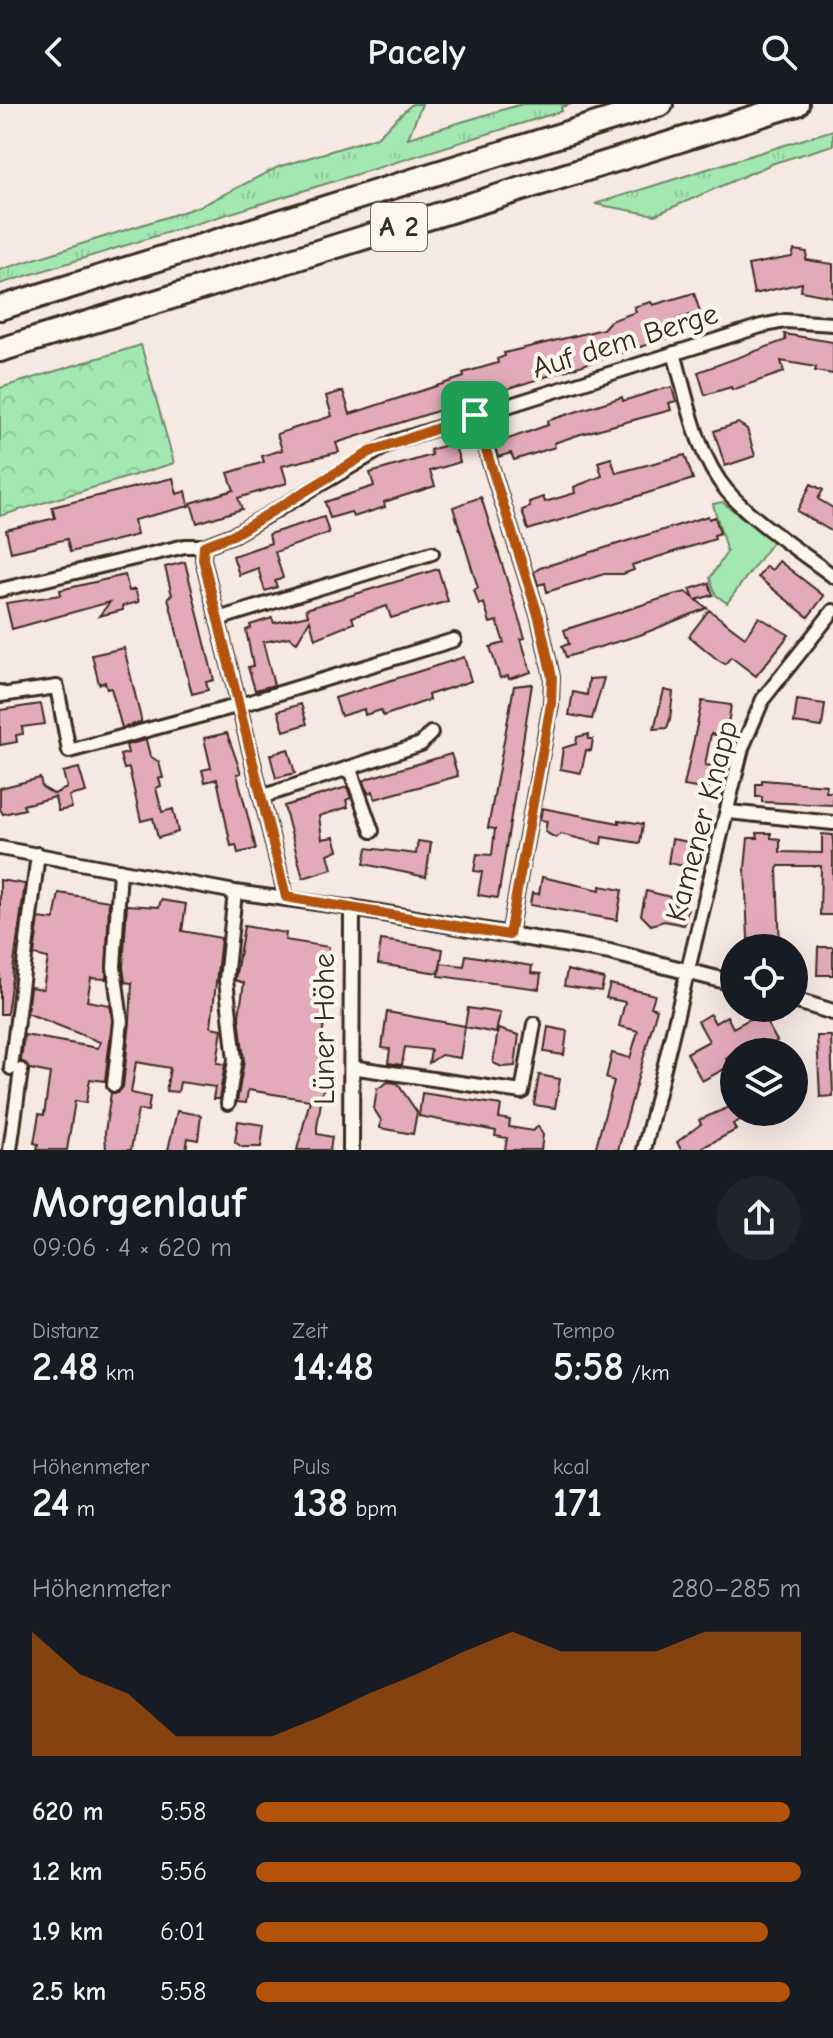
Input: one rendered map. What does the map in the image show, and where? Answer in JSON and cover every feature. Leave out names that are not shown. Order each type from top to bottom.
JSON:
[{"type":"highway","name":"A 2","points":[[0,308],[661,104]]},
{"type":"highway","name":"A 2","points":[[0,350],[797,104]]},
{"type":"street","name":"Auf dem Berge","points":[[0,590],[185,546],[204,546],[235,534],[370,452],[475,415],[785,321],[833,324]]},
{"type":"street","points":[[674,353],[697,429],[713,470],[728,492],[833,576]]},
{"type":"street","points":[[475,415],[539,618],[552,677],[551,704],[509,935]]},
{"type":"street","points":[[204,546],[203,559],[286,897]]},
{"type":"street","points":[[218,619],[432,553]]},
{"type":"street","name":"Kamener Knapp","points":[[644,1150],[690,972],[742,748],[763,699],[833,611]]},
{"type":"street","points":[[0,692],[1,695],[57,687],[69,751],[240,705],[454,640]]},
{"type":"street","points":[[261,797],[421,744],[431,733]]},
{"type":"street","points":[[350,769],[372,831]]},
{"type":"street","points":[[729,812],[833,823]]},
{"type":"street","points":[[0,848],[235,892],[286,897],[610,952],[720,980]]},
{"type":"street","points":[[10,1150],[38,854]]},
{"type":"street","points":[[114,1085],[121,1021],[114,967],[120,870]]},
{"type":"street","points":[[228,1103],[235,1060],[226,980],[235,892]]},
{"type":"street","name":"Lüner Höhe","points":[[351,1150],[352,908]]},
{"type":"street","points":[[808,1004],[833,1012]]},
{"type":"street","points":[[351,1067],[522,1092],[534,1024]]},
{"type":"green space","points":[[412,104],[422,104],[408,138],[522,104],[572,104],[561,107],[562,111],[0,284],[0,270],[201,206],[278,167],[377,137]]},
{"type":"green space","points":[[833,130],[833,145],[774,163],[655,215],[595,204]]},
{"type":"green space","points":[[141,345],[174,463],[0,516],[0,388]]},
{"type":"green space","points":[[722,502],[773,541],[727,603],[716,595],[710,578],[727,552],[713,504]]},
{"type":"building","points":[[794,250],[807,252],[806,260],[833,264],[833,297],[801,291],[802,283],[754,294],[748,265],[792,257]]},
{"type":"building","points":[[694,293],[700,312],[677,319],[681,334],[336,443],[339,452],[282,466],[287,483],[238,498],[242,509],[197,523],[191,503],[234,490],[228,473],[264,462],[262,456],[282,450],[277,434],[332,416],[326,396],[343,391],[350,414],[464,377],[463,373],[498,363],[497,359],[505,356],[504,353],[603,329],[610,321],[636,312],[634,307]]},
{"type":"building","points":[[784,334],[833,342],[833,374],[815,371],[816,367],[781,361],[784,372],[732,390],[731,387],[705,395],[698,372],[786,340]]},
{"type":"building","points":[[672,388],[676,401],[669,403],[671,410],[581,434],[554,443],[555,447],[514,460],[511,453],[498,457],[494,444],[548,425],[547,421],[622,397],[623,401]]},
{"type":"building","points":[[738,423],[747,429],[755,456],[725,466],[714,431]]},
{"type":"building","points":[[454,443],[460,462],[430,471],[435,486],[384,502],[385,507],[353,517],[351,512],[330,518],[325,502],[374,486],[370,473],[432,455],[430,450]]},
{"type":"building","points":[[685,455],[693,479],[528,530],[522,510],[530,507],[529,502],[543,497],[545,502],[575,493],[574,487],[602,476],[598,462],[611,458],[616,473]]},
{"type":"building","points":[[173,478],[177,494],[186,491],[189,506],[134,520],[137,535],[70,552],[67,539],[11,552],[6,530],[55,518],[52,507]]},
{"type":"building","points":[[811,484],[823,490],[818,499],[833,508],[833,532],[797,511]]},
{"type":"building","points":[[481,497],[525,638],[521,639],[531,672],[509,679],[508,676],[500,678],[490,647],[504,643],[497,621],[490,623],[484,603],[479,605],[474,590],[478,588],[453,507]]},
{"type":"building","points":[[708,516],[709,519],[715,517],[720,533],[714,535],[715,539],[632,565],[634,570],[623,574],[604,574],[547,592],[545,583],[538,585],[534,572],[540,568]]},
{"type":"building","points":[[324,517],[329,533],[275,552],[283,578],[275,581],[277,587],[265,591],[258,568],[239,575],[233,556],[271,543],[269,534]]},
{"type":"building","points":[[779,561],[824,596],[808,617],[758,577],[766,566],[772,570]]},
{"type":"building","points":[[185,562],[214,680],[206,682],[208,690],[192,694],[168,597],[172,595],[165,567]]},
{"type":"building","points":[[438,569],[448,601],[391,618],[387,606],[352,617],[354,623],[315,639],[310,620],[297,642],[289,637],[263,642],[274,685],[255,690],[248,667],[253,666],[246,630],[251,628],[250,625],[272,618],[274,623],[308,615],[306,609]]},
{"type":"building","points":[[125,575],[129,591],[135,589],[139,602],[122,606],[123,610],[99,616],[110,602],[12,629],[6,603],[61,595],[60,590]]},
{"type":"building","points":[[709,583],[713,595],[696,600],[707,608],[640,635],[566,657],[562,646],[569,644],[564,630],[673,595],[686,592],[694,598],[690,589]]},
{"type":"building","points":[[709,610],[745,637],[759,617],[789,635],[756,676],[731,657],[725,664],[718,660],[689,636]]},
{"type":"building","points":[[124,648],[141,722],[122,728],[111,688],[107,689],[105,682],[99,684],[92,655]]},
{"type":"building","points":[[464,657],[471,681],[428,695],[429,700],[383,716],[381,710],[365,715],[364,709],[341,716],[335,698]]},
{"type":"building","points":[[604,678],[592,719],[569,715],[573,692],[587,695],[589,679]]},
{"type":"building","points":[[532,684],[498,898],[478,895],[482,872],[474,871],[477,854],[492,855],[495,829],[488,828],[514,686]]},
{"type":"building","points":[[664,690],[673,692],[670,719],[667,728],[654,729]]},
{"type":"building","points":[[797,700],[825,704],[822,727],[794,723]]},
{"type":"building","points":[[702,701],[731,705],[726,737],[711,734],[705,765],[712,766],[708,790],[684,786]]},
{"type":"building","points":[[41,704],[45,724],[22,727],[23,734],[16,735],[17,742],[0,745],[0,710]]},
{"type":"building","points":[[301,704],[307,724],[284,731],[278,711]]},
{"type":"building","points":[[227,733],[241,773],[237,774],[256,849],[238,853],[236,845],[231,846],[217,779],[205,782],[202,770],[211,768],[204,738]]},
{"type":"building","points":[[589,734],[588,739],[593,739],[591,751],[586,750],[581,773],[560,769],[563,748],[576,744],[577,737]]},
{"type":"building","points":[[146,740],[150,756],[159,762],[163,778],[159,778],[161,786],[156,788],[162,812],[173,809],[178,832],[158,838],[153,818],[141,821],[129,768],[124,769],[120,755],[128,753],[126,745]]},
{"type":"building","points":[[288,749],[295,773],[276,778],[270,755]]},
{"type":"building","points":[[451,754],[458,776],[375,799],[373,791],[368,793],[364,781],[369,778]]},
{"type":"building","points":[[79,768],[86,792],[69,796],[72,808],[58,811],[55,797],[3,814],[0,809],[0,788],[40,778],[42,787],[54,794],[67,788],[63,772]]},
{"type":"building","points":[[762,780],[826,785],[826,792],[833,792],[833,805],[762,802],[762,797],[756,797],[756,784],[762,784]]},
{"type":"building","points":[[347,787],[351,798],[346,800],[348,807],[319,816],[322,839],[334,837],[338,850],[328,854],[332,869],[303,878],[284,806]]},
{"type":"building","points":[[542,808],[619,823],[619,820],[643,824],[640,843],[602,837],[601,844],[561,834],[556,838],[545,832],[547,821],[540,820]]},
{"type":"building","points":[[757,833],[771,833],[771,838],[780,839],[780,852],[822,853],[822,834],[833,835],[833,915],[820,915],[821,866],[779,866],[779,934],[748,934],[745,868],[748,838],[758,838]]},
{"type":"building","points":[[672,839],[695,843],[698,848],[695,868],[668,863]]},
{"type":"building","points":[[418,841],[431,843],[426,877],[364,864],[367,848],[416,854]]},
{"type":"building","points":[[542,877],[600,890],[600,886],[622,890],[617,920],[530,905],[532,893],[539,894]]},
{"type":"building","points":[[0,880],[25,884],[7,1014],[0,1014]]},
{"type":"building","points":[[646,891],[675,898],[674,905],[688,908],[684,925],[664,921],[651,925],[641,915]]},
{"type":"building","points":[[59,893],[109,901],[106,979],[91,978],[87,1001],[110,1005],[112,1021],[105,1081],[90,1079],[86,1103],[75,1101],[67,1150],[37,1150],[38,1144],[34,1143],[39,1114],[44,1115],[50,1073],[30,1069],[21,1061],[24,1035],[98,1048],[100,1042],[27,1013],[30,987],[43,989],[48,958],[34,955],[39,918],[54,920]]},
{"type":"building","points":[[161,900],[186,904],[182,931],[221,938],[211,1027],[222,1029],[217,1063],[225,1064],[219,1099],[213,1099],[215,1087],[180,1082],[178,1092],[166,1091],[170,1068],[136,1062],[131,1093],[150,1097],[148,1111],[138,1110],[131,1150],[106,1150],[105,1132],[111,1093],[118,1093],[123,1087],[130,1022],[132,983],[125,982],[123,967],[127,905],[159,907]]},
{"type":"building","points":[[244,926],[286,933],[285,940],[329,947],[323,978],[331,980],[319,1056],[328,1058],[317,1134],[332,1137],[330,1150],[297,1150],[310,1100],[248,1090],[246,1103],[237,1102],[244,1061],[239,1016],[244,983],[235,980]]},
{"type":"building","points":[[381,940],[443,949],[439,973],[378,964]]},
{"type":"building","points":[[818,947],[833,947],[833,975],[817,975]]},
{"type":"building","points":[[466,955],[532,966],[531,973],[541,974],[539,989],[439,976],[441,963],[464,966]]},
{"type":"building","points":[[567,970],[604,979],[601,991],[564,986]]},
{"type":"building","points":[[610,984],[655,995],[651,1007],[657,1009],[618,1150],[595,1150],[614,1081],[606,1078],[612,1053],[630,1058],[638,1031],[619,1026],[625,1002],[606,998]]},
{"type":"building","points":[[468,1008],[500,1013],[496,1033],[465,1027],[460,1058],[441,1055],[429,1063],[431,1050],[405,1047],[402,1065],[388,1063],[390,1049],[382,1048],[387,1012],[465,1026]]},
{"type":"building","points":[[710,1014],[715,1023],[720,1020],[730,1022],[733,1028],[744,1022],[766,1022],[775,1038],[720,1038],[720,1071],[702,1081],[687,1053],[709,1041],[698,1021]]},
{"type":"building","points":[[548,1027],[567,1031],[564,1055],[544,1052]]},
{"type":"building","points":[[498,1029],[519,1035],[515,1066],[502,1067],[493,1063]]},
{"type":"building","points":[[817,1036],[831,1036],[833,1096],[820,1097]]},
{"type":"building","points":[[539,1075],[560,1079],[555,1108],[534,1105]]},
{"type":"building","points":[[388,1082],[397,1083],[417,1112],[413,1134],[380,1128],[381,1120],[374,1109],[377,1089]]},
{"type":"building","points":[[422,1093],[501,1105],[499,1118],[510,1120],[509,1127],[533,1131],[538,1126],[543,1135],[541,1150],[505,1150],[507,1138],[495,1136],[496,1131],[419,1116]]},
{"type":"building","points":[[177,1111],[201,1115],[198,1140],[188,1138],[186,1150],[168,1150]]},
{"type":"building","points":[[720,1111],[720,1126],[734,1126],[736,1130],[698,1150],[681,1150],[677,1142],[701,1124],[699,1120]]},
{"type":"building","points":[[238,1121],[264,1125],[261,1147],[242,1147],[235,1142]]},
{"type":"route","points":[[475,415],[539,618],[552,677],[551,704],[509,935],[286,897],[203,559],[204,546],[235,534],[370,452],[475,415]]}]
